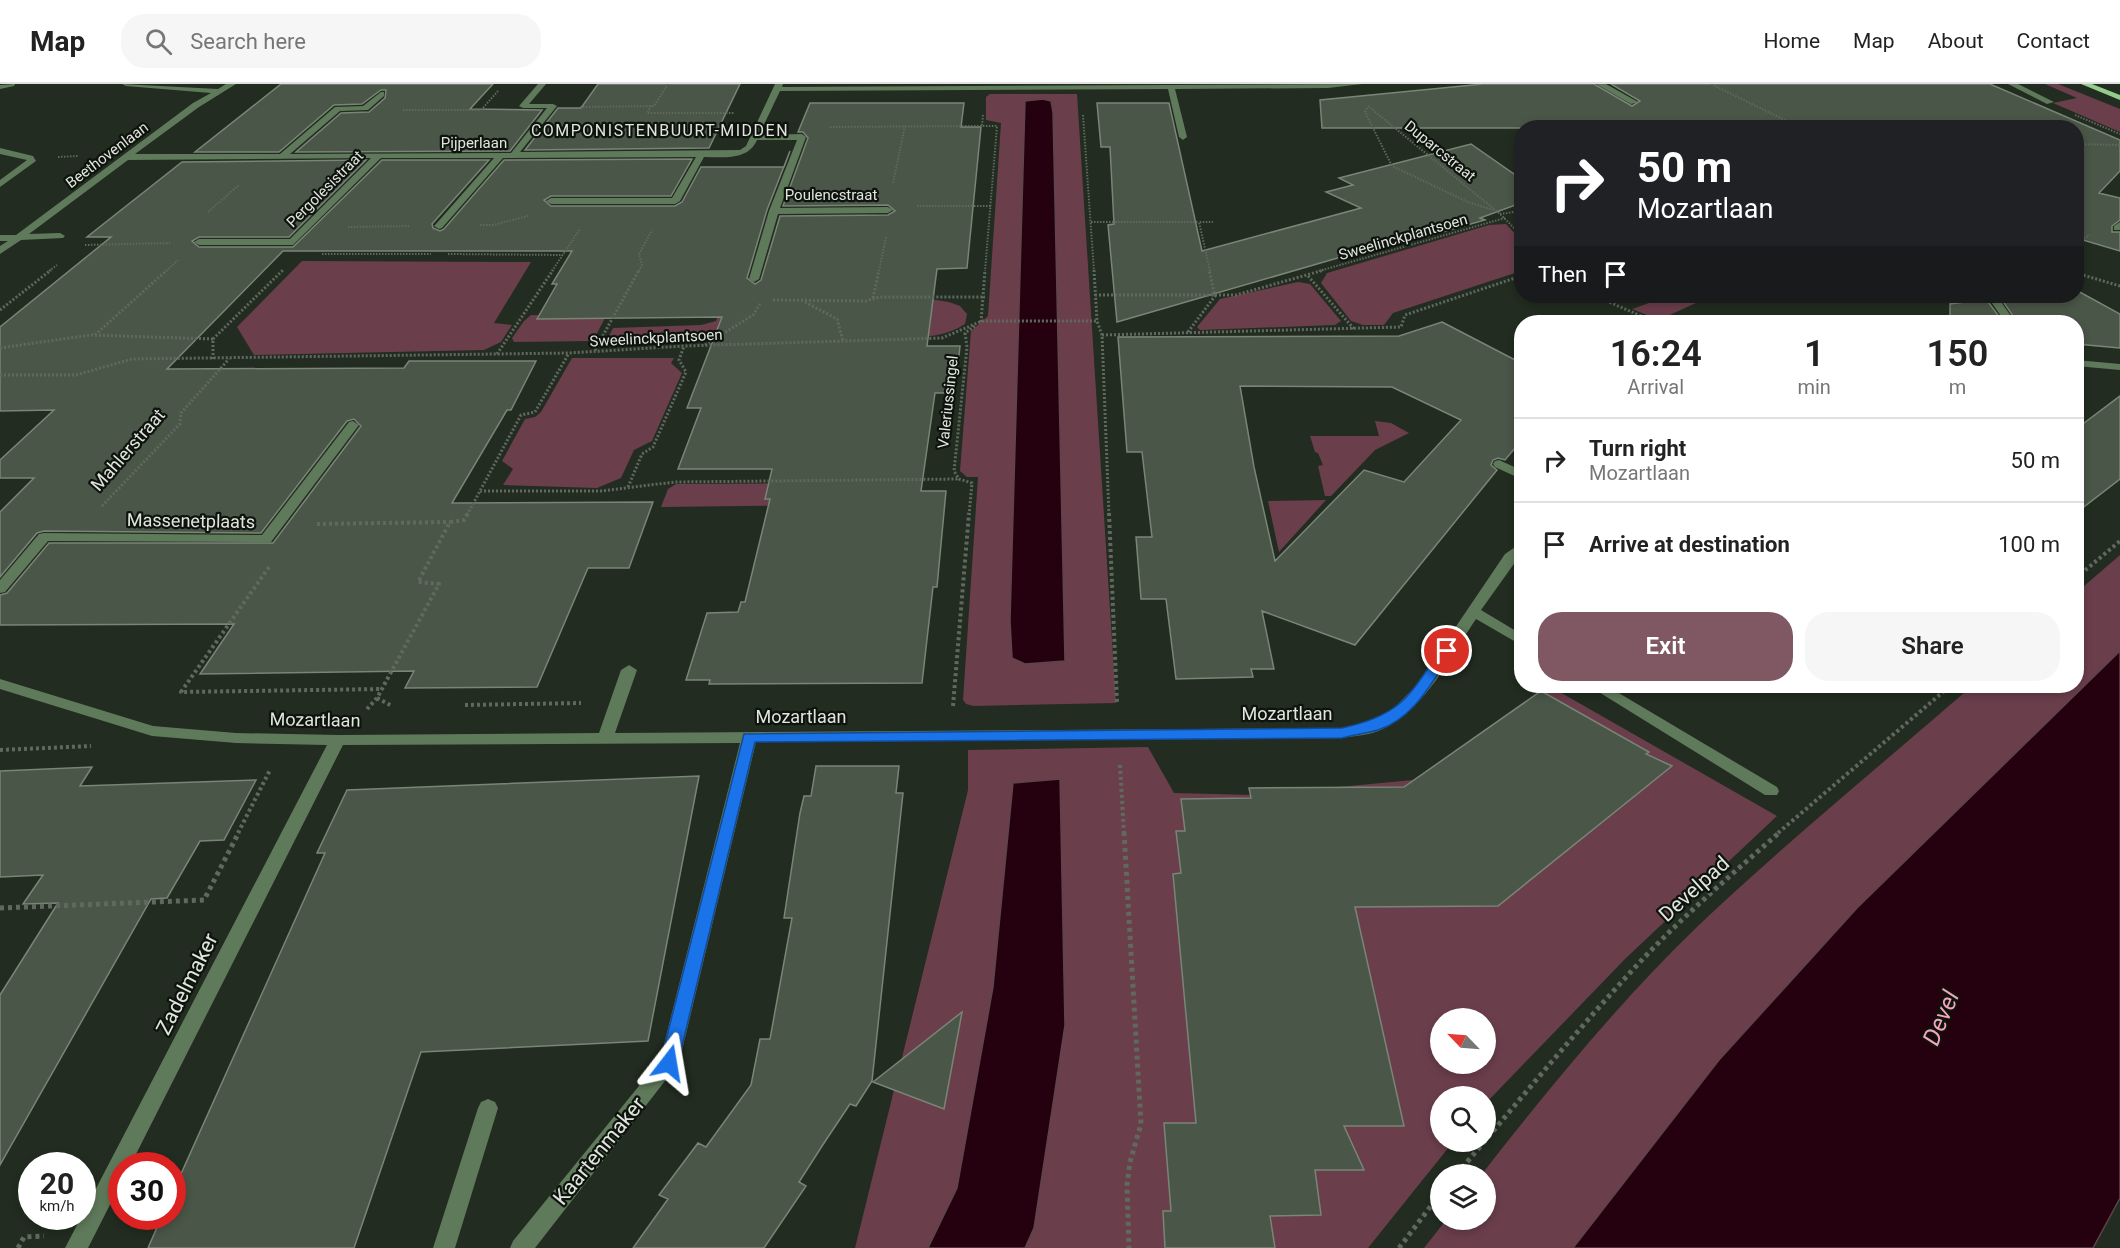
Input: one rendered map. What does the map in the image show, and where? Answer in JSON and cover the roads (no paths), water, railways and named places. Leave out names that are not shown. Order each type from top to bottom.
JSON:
[{"type":"main road","points":[[2085,84],[2120,98]]},
{"type":"street","points":[[0,87],[11,84]]},
{"type":"street","points":[[126,84],[158,85],[217,92]]},
{"type":"street","name":"Beethovenlaan","points":[[0,251],[217,92],[232,84]]},
{"type":"street","points":[[513,156],[554,106],[523,106],[542,84]]},
{"type":"street","points":[[756,138],[778,87],[985,88],[1358,84]]},
{"type":"street","points":[[1600,84],[1634,102]]},
{"type":"street","points":[[2012,84],[2050,102]]},
{"type":"street","points":[[1171,87],[1183,137]]},
{"type":"street","points":[[281,157],[338,109],[365,108],[381,94]]},
{"type":"street","name":"Poulencstraat","points":[[754,279],[774,210],[802,137],[756,138]]},
{"type":"street","name":"Pijperlaan","points":[[127,157],[701,155],[744,152],[756,138]]},
{"type":"street","points":[[0,152],[30,158],[32,161],[0,184]]},
{"type":"street","points":[[551,201],[675,201],[701,155]]},
{"type":"street","name":"Pergolesistraat","points":[[199,242],[293,242],[378,156]]},
{"type":"street","points":[[439,226],[500,156]]},
{"type":"street","name":"Poulencstraat","points":[[774,210],[888,210]]},
{"type":"street","points":[[0,238],[60,237]]},
{"type":"street","points":[[2084,364],[2120,367]]},
{"type":"street","name":"Massenetplaats","points":[[0,589],[44,537],[266,539],[353,425]]},
{"type":"street","points":[[1499,464],[1514,472]]},
{"type":"street","name":"Mozartlaan","points":[[0,684],[152,731],[236,738],[605,739],[1342,733],[1376,726],[1400,712],[1420,690],[1514,553]]},
{"type":"street","points":[[1473,611],[1514,636]]},
{"type":"street","points":[[605,739],[629,670]]},
{"type":"street","points":[[1609,693],[1771,791]]},
{"type":"street","name":"Kaartenmaker","points":[[521,1248],[669,1063],[749,737]]},
{"type":"street","name":"Zadelmaker","points":[[76,1248],[338,740]]},
{"type":"street","points":[[444,1248],[488,1108]]},
{"type":"water","points":[[1043,99],[1051,101],[1053,112],[1065,661],[1025,664],[1012,658],[1010,620],[1025,101]]},
{"type":"water","name":"Devel","points":[[2120,651],[2120,1198],[2093,1248],[1573,1248],[1719,1060],[1857,908],[2077,693],[2084,693],[2084,686]]},
{"type":"water","points":[[1060,779],[1065,1025],[1034,1228],[1025,1248],[928,1248],[957,1188],[993,987],[1013,783]]},
{"type":"district","name":"COMPONISTENBUURT-MIDDEN","points":[[660,130]]}]
